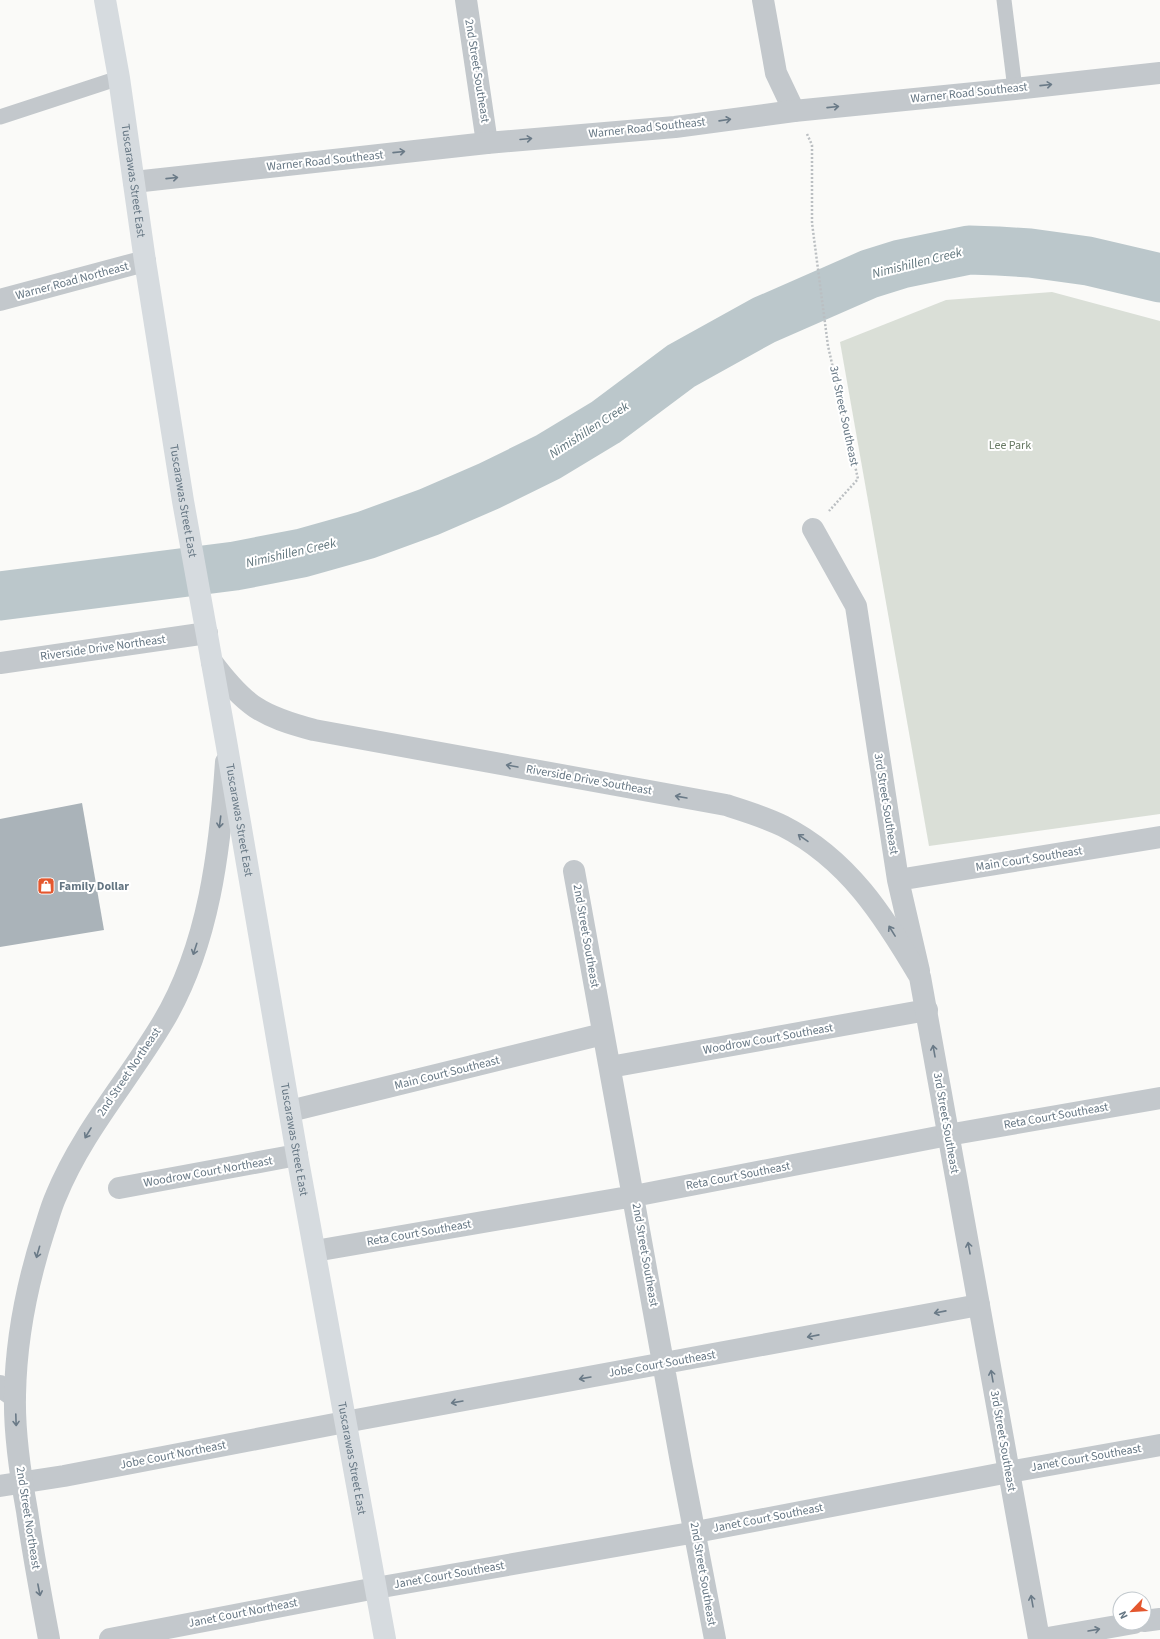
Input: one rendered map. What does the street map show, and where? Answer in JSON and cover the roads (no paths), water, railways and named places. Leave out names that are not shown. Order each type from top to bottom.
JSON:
[{"type":"main road","name":"Tuscarawas Street East","points":[[105,0],[183,501],[297,1155],[385,1639]]},
{"type":"street","name":"2nd Street Southeast","points":[[466,0],[487,143]]},
{"type":"street","points":[[763,0],[776,73],[794,110]]},
{"type":"street","name":"Warner Road Southeast","points":[[134,182],[487,143],[675,127],[794,110],[1015,89],[1160,73]]},
{"type":"street","name":"Warner Road Northeast","points":[[0,300],[145,261]]},
{"type":"street","name":"3rd Street Southeast","points":[[813,529],[856,606],[898,880],[927,1010],[948,1135],[1040,1639]]},
{"type":"street","name":"Riverside Drive Northeast","points":[[0,663],[207,633]]},
{"type":"street","name":"Riverside Drive Southeast","points":[[212,662],[233,689],[248,703],[265,714],[294,725],[314,730],[726,805],[764,817],[799,835],[848,874],[878,910],[920,976]]},
{"type":"street","name":"2nd Street Northeast","points":[[49,1639],[38,1582],[17,1445],[7,1391],[19,1339],[25,1302],[37,1254],[55,1198],[69,1166],[90,1130],[164,1020],[178,993],[195,948],[208,903],[217,850],[224,783],[226,741]]},
{"type":"street","name":"Main Court Southeast","points":[[898,880],[1160,837]]},
{"type":"street","name":"2nd Street Southeast","points":[[574,871],[665,1364],[681,1462],[696,1532],[715,1639]]},
{"type":"street","name":"Woodrow Court Southeast","points":[[610,1067],[927,1010]]},
{"type":"street","name":"Main Court Southeast","points":[[290,1111],[603,1034]]},
{"type":"street","name":"Reta Court Southeast","points":[[315,1251],[634,1196],[948,1135],[1160,1098]]},
{"type":"street","name":"Woodrow Court Northeast","points":[[119,1188],[297,1155]]},
{"type":"street","name":"Jobe Court Southeast","points":[[345,1422],[979,1305]]},
{"type":"street","name":"Jobe Court Northeast","points":[[0,1486],[64,1476],[345,1422]]},
{"type":"street","name":"Janet Court Southeast","points":[[376,1588],[696,1532],[1009,1472],[1160,1445]]},
{"type":"street","name":"Janet Court Northeast","points":[[110,1639],[376,1588]]},
{"type":"street","points":[[1040,1639],[1112,1627]]},
{"type":"lane","points":[[1004,0],[1015,89]]},
{"type":"lane","points":[[0,117],[118,78]]},
{"type":"waterway","name":"Nimishillen Creek","points":[[0,596],[235,566],[302,553],[366,535],[429,512],[489,486],[548,457],[606,422],[681,366],[764,320],[869,274],[901,264],[969,250],[998,251],[1030,253],[1088,261],[1160,278]]},
{"type":"place","name":"Family Dollar","points":[[46,886]]},
{"type":"park label","name":"Lee Park","points":[[1010,445]]}]
